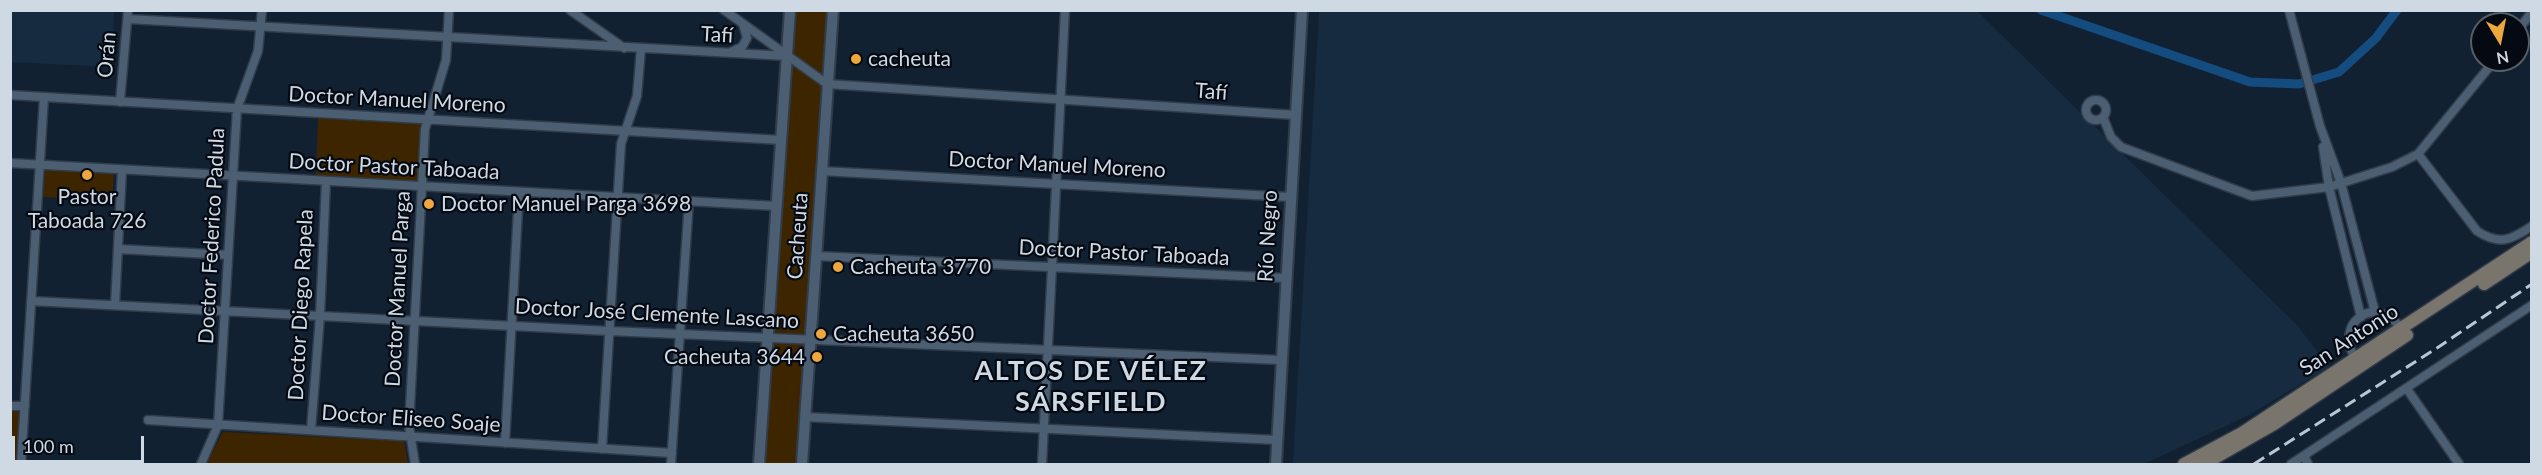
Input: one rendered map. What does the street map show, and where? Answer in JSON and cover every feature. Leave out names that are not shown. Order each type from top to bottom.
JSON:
[{"type":"main road","name":"San Antonio","points":[[2203,465],[2265,430],[2532,242]]},
{"type":"main road","name":"San Antonio","points":[[2404,332],[2532,252]]},
{"type":"main road","name":"San Antonio","points":[[2184,465],[2358,363]]},
{"type":"street","name":"Doctor Federico Padula","points":[[201,465],[218,425],[237,109],[258,51],[262,10]]},
{"type":"street","name":"Doctor Manuel Parga","points":[[415,465],[409,436],[422,187],[428,120],[442,76],[448,37],[449,10]]},
{"type":"street","points":[[570,10],[624,48]]},
{"type":"street","points":[[724,10],[827,84]]},
{"type":"street","name":"Cacheuta","points":[[759,465],[790,10]]},
{"type":"street","name":"Cacheuta","points":[[802,465],[833,10]]},
{"type":"street","points":[[1042,465],[1065,10]]},
{"type":"street","name":"Río Negro","points":[[1276,465],[1302,10]]},
{"type":"street","points":[[2289,10],[2320,126],[2341,183],[2375,312]]},
{"type":"street","name":"Tafí","points":[[128,15],[261,26],[787,56]]},
{"type":"street","name":"Orán","points":[[120,102],[128,15]]},
{"type":"street","points":[[729,53],[745,44],[747,38],[743,24]]},
{"type":"street","points":[[602,448],[621,144],[637,96],[641,49]]},
{"type":"street","points":[[2103,117],[2111,137],[2121,147],[2238,192],[2264,196],[2329,187],[2392,167],[2418,154],[2485,72]]},
{"type":"street","name":"Tafí","points":[[827,84],[1295,115]]},
{"type":"street","name":"Doctor Manuel Moreno","points":[[10,95],[781,140]]},
{"type":"street","points":[[21,465],[44,97]]},
{"type":"street","points":[[2320,126],[2329,187],[2361,317]]},
{"type":"street","points":[[2418,154],[2477,231],[2483,235],[2510,240],[2532,226]]},
{"type":"street","name":"Doctor Pastor Taboada","points":[[10,164],[776,206]]},
{"type":"street","points":[[115,305],[122,170]]},
{"type":"street","name":"Doctor Manuel Moreno","points":[[822,171],[1290,197]]},
{"type":"street","name":"Doctor Diego Rapela","points":[[311,430],[320,316],[326,181]]},
{"type":"street","points":[[505,443],[519,192]]},
{"type":"street","points":[[671,465],[689,201]]},
{"type":"street","points":[[118,249],[228,255]]},
{"type":"street","name":"Doctor Pastor Taboada","points":[[816,256],[1286,278]]},
{"type":"street","points":[[2350,267],[2363,264]]},
{"type":"street","name":"Doctor José Clemente Lascano","points":[[32,301],[609,331],[1281,360]]},
{"type":"street","points":[[2291,465],[2306,460],[2532,305]]},
{"type":"street","points":[[2358,363],[2349,349],[2348,337],[2352,325],[2361,317],[2375,312],[2391,316],[2404,332]]},
{"type":"street","points":[[2407,389],[2459,465]]},
{"type":"street","points":[[10,406],[25,406]]},
{"type":"street","points":[[805,417],[1277,440]]},
{"type":"street","name":"Doctor Eliseo Soaje","points":[[148,420],[672,453]]},
{"type":"shaded area","points":[[11,10],[114,11],[113,67],[11,62]]},
{"type":"shaded area","points":[[790,11],[833,11],[802,464],[759,464]]},
{"type":"shaded area","points":[[1319,11],[1977,11],[2297,325],[2329,367],[2249,415],[2144,464],[1293,464]]},
{"type":"shaded area","points":[[318,118],[422,123],[419,184],[316,177]]},
{"type":"shaded area","points":[[45,169],[114,173],[112,201],[43,197]]},
{"type":"shaded area","points":[[11,412],[21,412],[18,464],[11,464]]},
{"type":"shaded area","points":[[223,432],[404,441],[408,464],[206,464]]},
{"type":"waterway","points":[[2041,10],[2250,82],[2299,84],[2339,72],[2376,38],[2397,10]]},
{"type":"railway","points":[[2254,464],[2437,348],[2532,284]]},
{"type":"place","name":"cacheuta","points":[[856,59]]},
{"type":"place","name":"Pastor Taboada 726","points":[[87,175]]},
{"type":"place","name":"Doctor Manuel Parga 3698","points":[[429,204]]},
{"type":"place","name":"Cacheuta 3770","points":[[838,267]]},
{"type":"place","name":"Cacheuta 3650","points":[[821,334]]},
{"type":"place","name":"Cacheuta 3644","points":[[817,357]]},
{"type":"district","name":"ALTOS DE VÉLEZ SÁRSFIELD","points":[[1091,386]]}]
